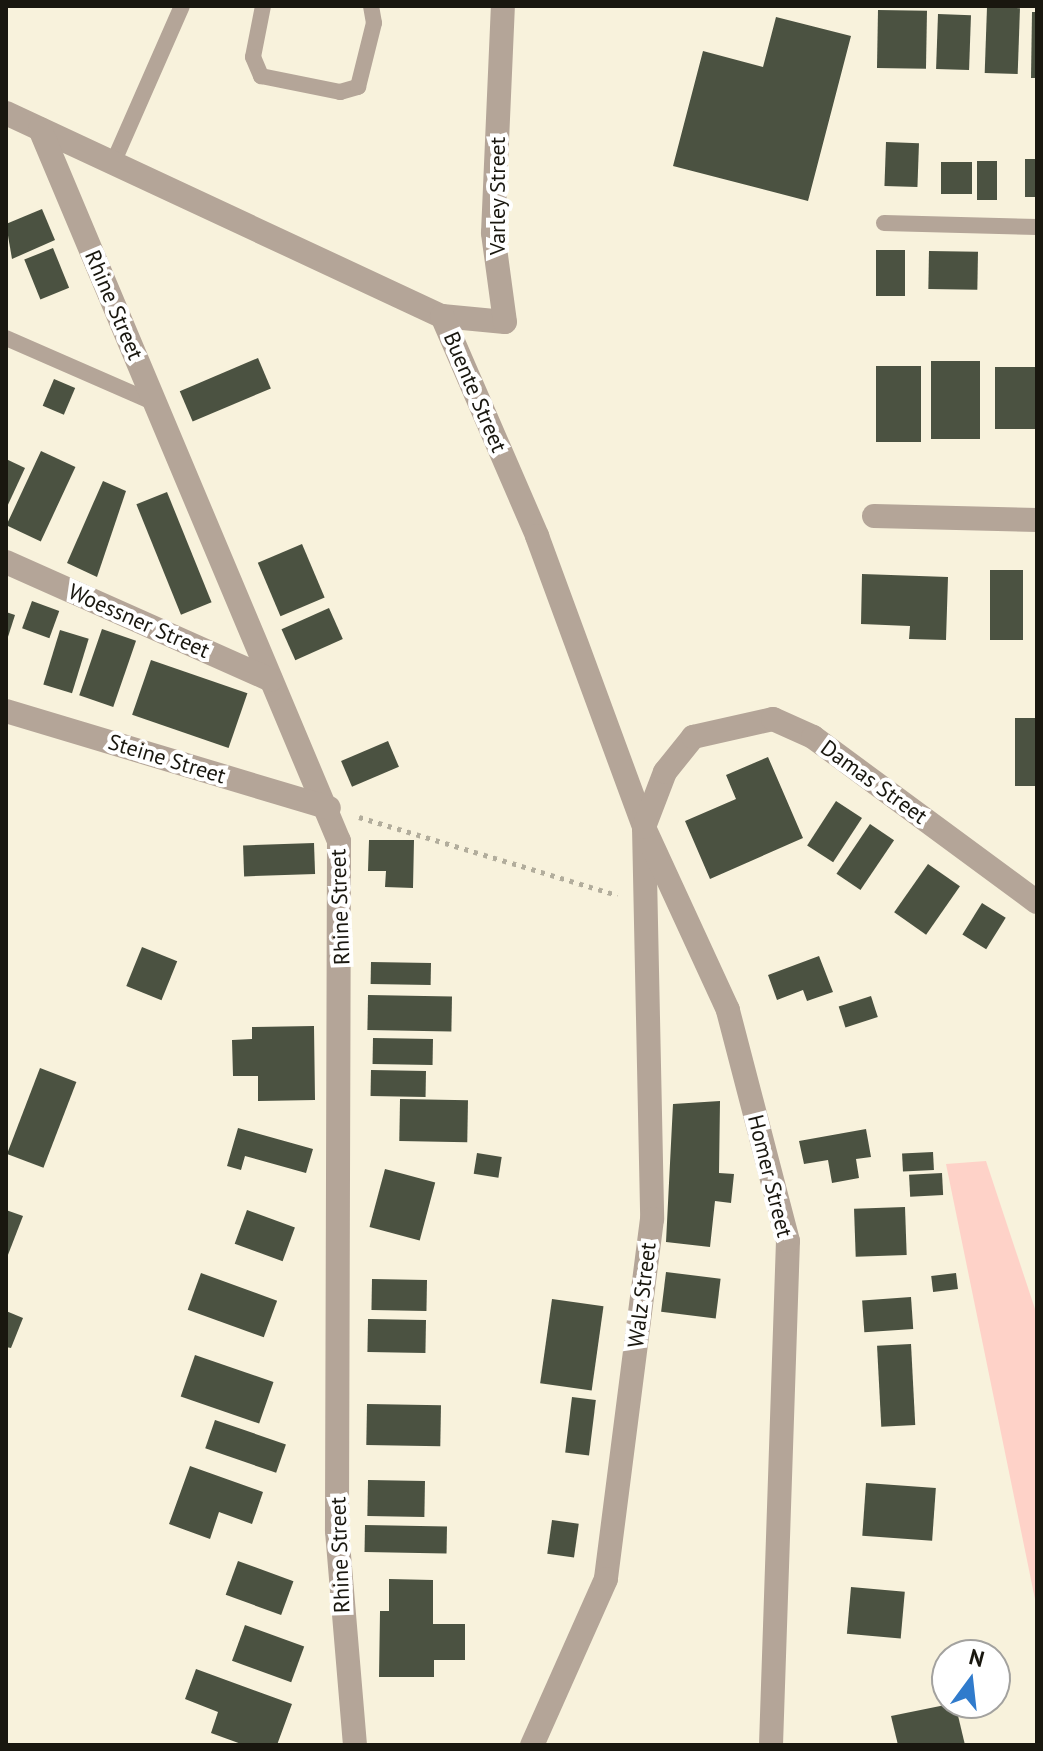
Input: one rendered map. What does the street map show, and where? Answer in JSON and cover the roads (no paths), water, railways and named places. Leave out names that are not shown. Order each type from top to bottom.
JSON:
[{"type":"street","name":"Varley Street","points":[[442,316],[505,322],[493,233],[503,6]]},
{"type":"street","name":"Buente Street","points":[[6,113],[442,316],[537,536],[644,827]]},
{"type":"street","name":"Rhine Street","points":[[40,129],[271,680],[329,808],[343,882],[337,1531],[355,1745]]},
{"type":"street","points":[[874,516],[1037,520]]},
{"type":"street","name":"Woessner Street","points":[[6,562],[271,680]]},
{"type":"street","name":"Steine Street","points":[[6,711],[329,808]]},
{"type":"street","name":"Damas Street","points":[[644,827],[665,772],[693,737],[773,719],[813,737],[1037,902]]},
{"type":"street","name":"Walz Street","points":[[532,1745],[606,1579],[652,1219],[642,903],[644,827]]},
{"type":"street","name":"Homer Street","points":[[644,827],[728,1010],[788,1241],[771,1745]]},
{"type":"lane","points":[[113,163],[182,6]]},
{"type":"lane","points":[[263,6],[253,57],[261,76],[340,92],[358,87],[374,23],[371,6]]},
{"type":"lane","points":[[884,223],[1037,227]]},
{"type":"lane","points":[[6,338],[155,403]]}]
